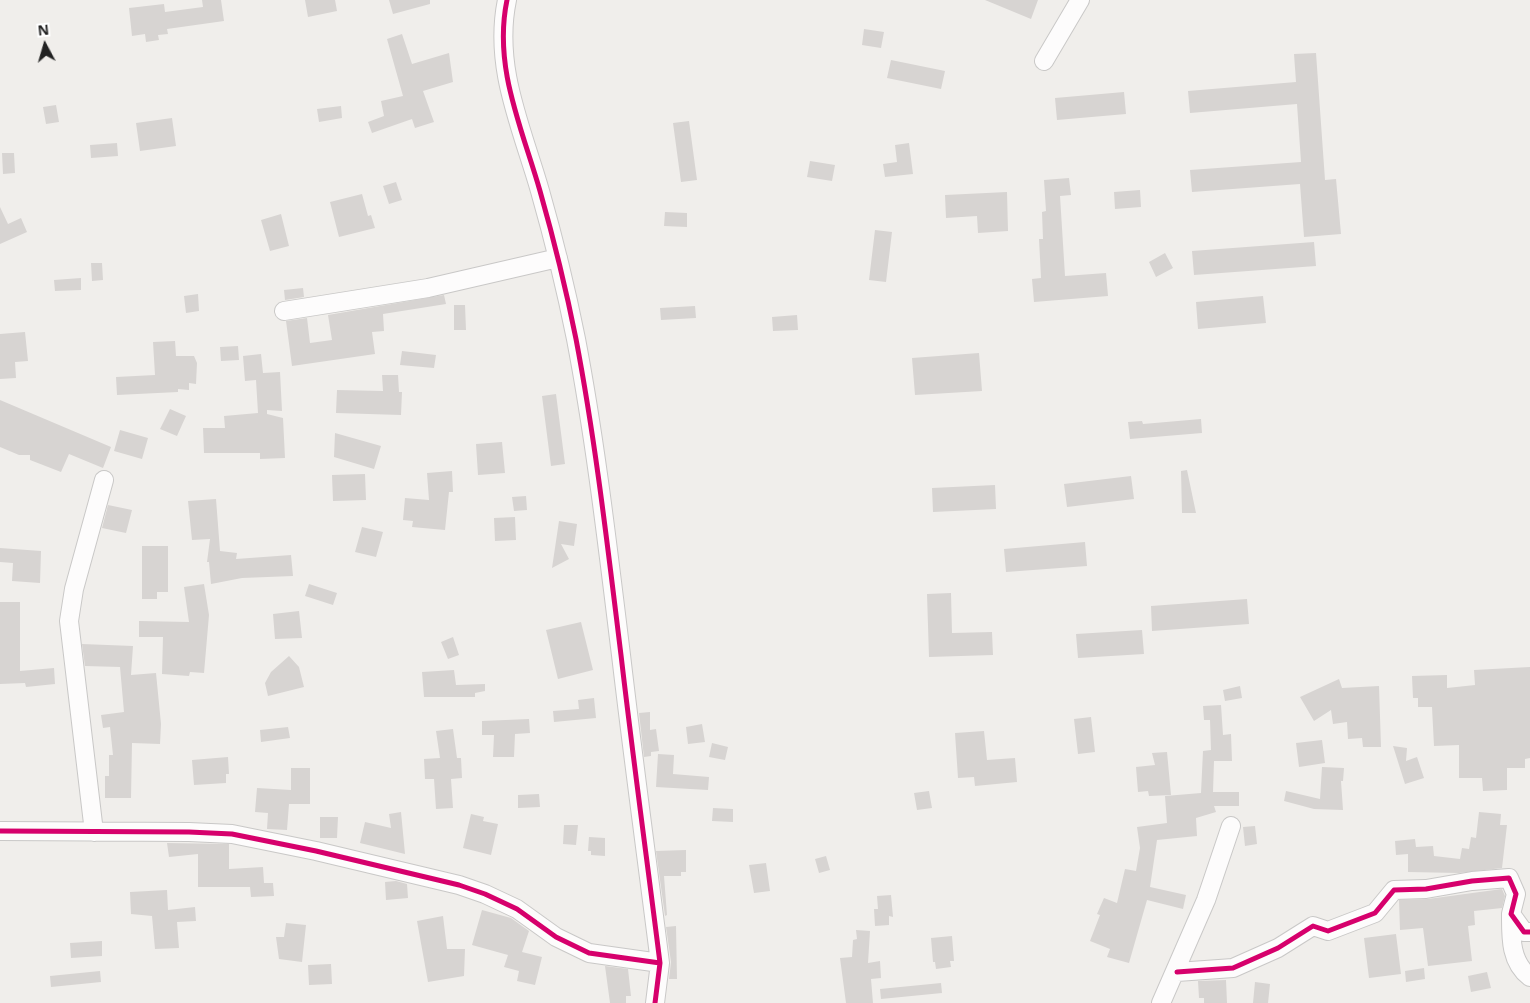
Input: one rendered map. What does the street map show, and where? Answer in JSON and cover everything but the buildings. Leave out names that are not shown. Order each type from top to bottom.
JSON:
[{"type":"street","points":[[508,0],[503,22],[504,60],[511,101],[528,151],[558,258],[576,340],[602,503],[660,963],[655,1003]]},
{"type":"street","points":[[1044,61],[1080,0]]},
{"type":"street","points":[[284,311],[428,288],[558,258]]},
{"type":"street","points":[[94,832],[70,622],[74,590],[104,480]]},
{"type":"street","points":[[1161,1003],[1206,900],[1231,826]]},
{"type":"street","points":[[0,831],[232,834],[316,851],[460,885],[485,894],[517,910],[556,938],[589,953],[660,963]]},
{"type":"street","points":[[1176,972],[1233,968],[1278,948],[1313,926],[1328,931],[1375,913],[1394,890],[1426,889],[1472,881],[1509,878],[1516,894],[1511,914],[1512,950],[1530,978]]},
{"type":"street","points":[[1511,914],[1524,932],[1530,932]]},
{"type":"cycle path","points":[[507,0],[504,25],[507,73],[518,121],[540,191],[564,283],[576,339],[596,457],[660,963],[655,1003]]},
{"type":"cycle path","points":[[0,831],[232,834],[316,851],[459,885],[485,894],[517,909],[556,937],[589,953],[660,963]]},
{"type":"cycle path","points":[[1177,972],[1233,968],[1278,948],[1313,926],[1328,931],[1375,913],[1394,890],[1426,889],[1472,881],[1509,878],[1516,894],[1511,914],[1524,932],[1530,932]]}]
